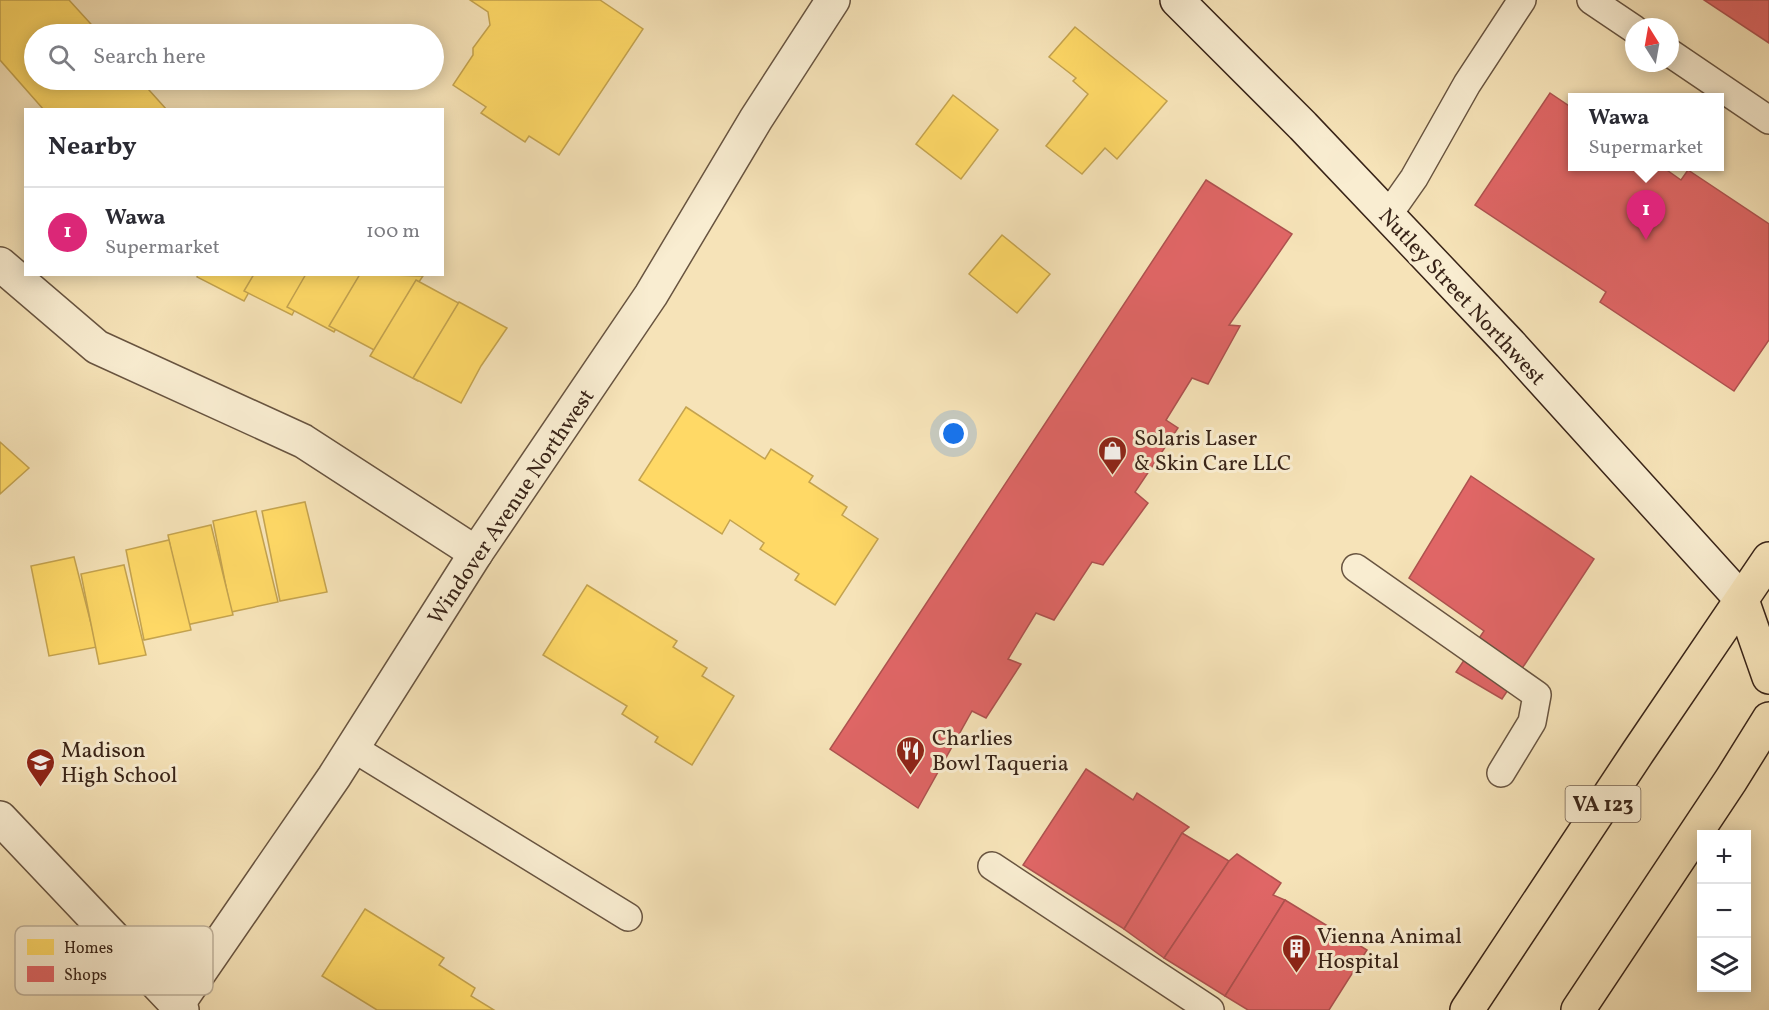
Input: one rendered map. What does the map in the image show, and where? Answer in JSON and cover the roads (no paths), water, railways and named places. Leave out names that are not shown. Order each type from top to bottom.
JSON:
[{"type":"main road","name":"VA 123","points":[[1467,1010],[1638,752],[1756,607],[1769,560]]},
{"type":"main road","points":[[1756,607],[1769,677]]},
{"type":"main road","points":[[1578,1010],[1769,719]]},
{"type":"street","name":"Windover Avenue Northwest","points":[[213,956],[353,748],[476,553],[651,296],[756,119],[833,0]]},
{"type":"street","name":"Nutley Street Northwest","points":[[1177,0],[1388,215],[1756,607]]},
{"type":"street","points":[[0,264],[97,347],[303,441],[476,553]]},
{"type":"street","points":[[0,818],[102,926]]},
{"type":"street","points":[[168,995],[179,1007]]},
{"type":"lane","points":[[1388,215],[1414,178],[1467,84],[1522,0]]},
{"type":"lane","points":[[1592,0],[1625,23]]},
{"type":"lane","points":[[1679,59],[1769,120]]},
{"type":"lane","points":[[1356,568],[1537,695],[1532,722],[1501,772]]},
{"type":"lane","points":[[353,748],[628,917]]},
{"type":"lane","points":[[992,866],[1210,1010]]},
{"type":"place","name":"Wawa","points":[[1646,240]]},
{"type":"place","name":"Solaris Laser & Skin Care LLC","points":[[1113,476]]},
{"type":"place","name":"Charlies Bowl Taqueria","points":[[911,776]]},
{"type":"place","name":"Madison High School","points":[[40,788]]},
{"type":"place","name":"Vienna Animal Hospital","points":[[1296,974]]}]
